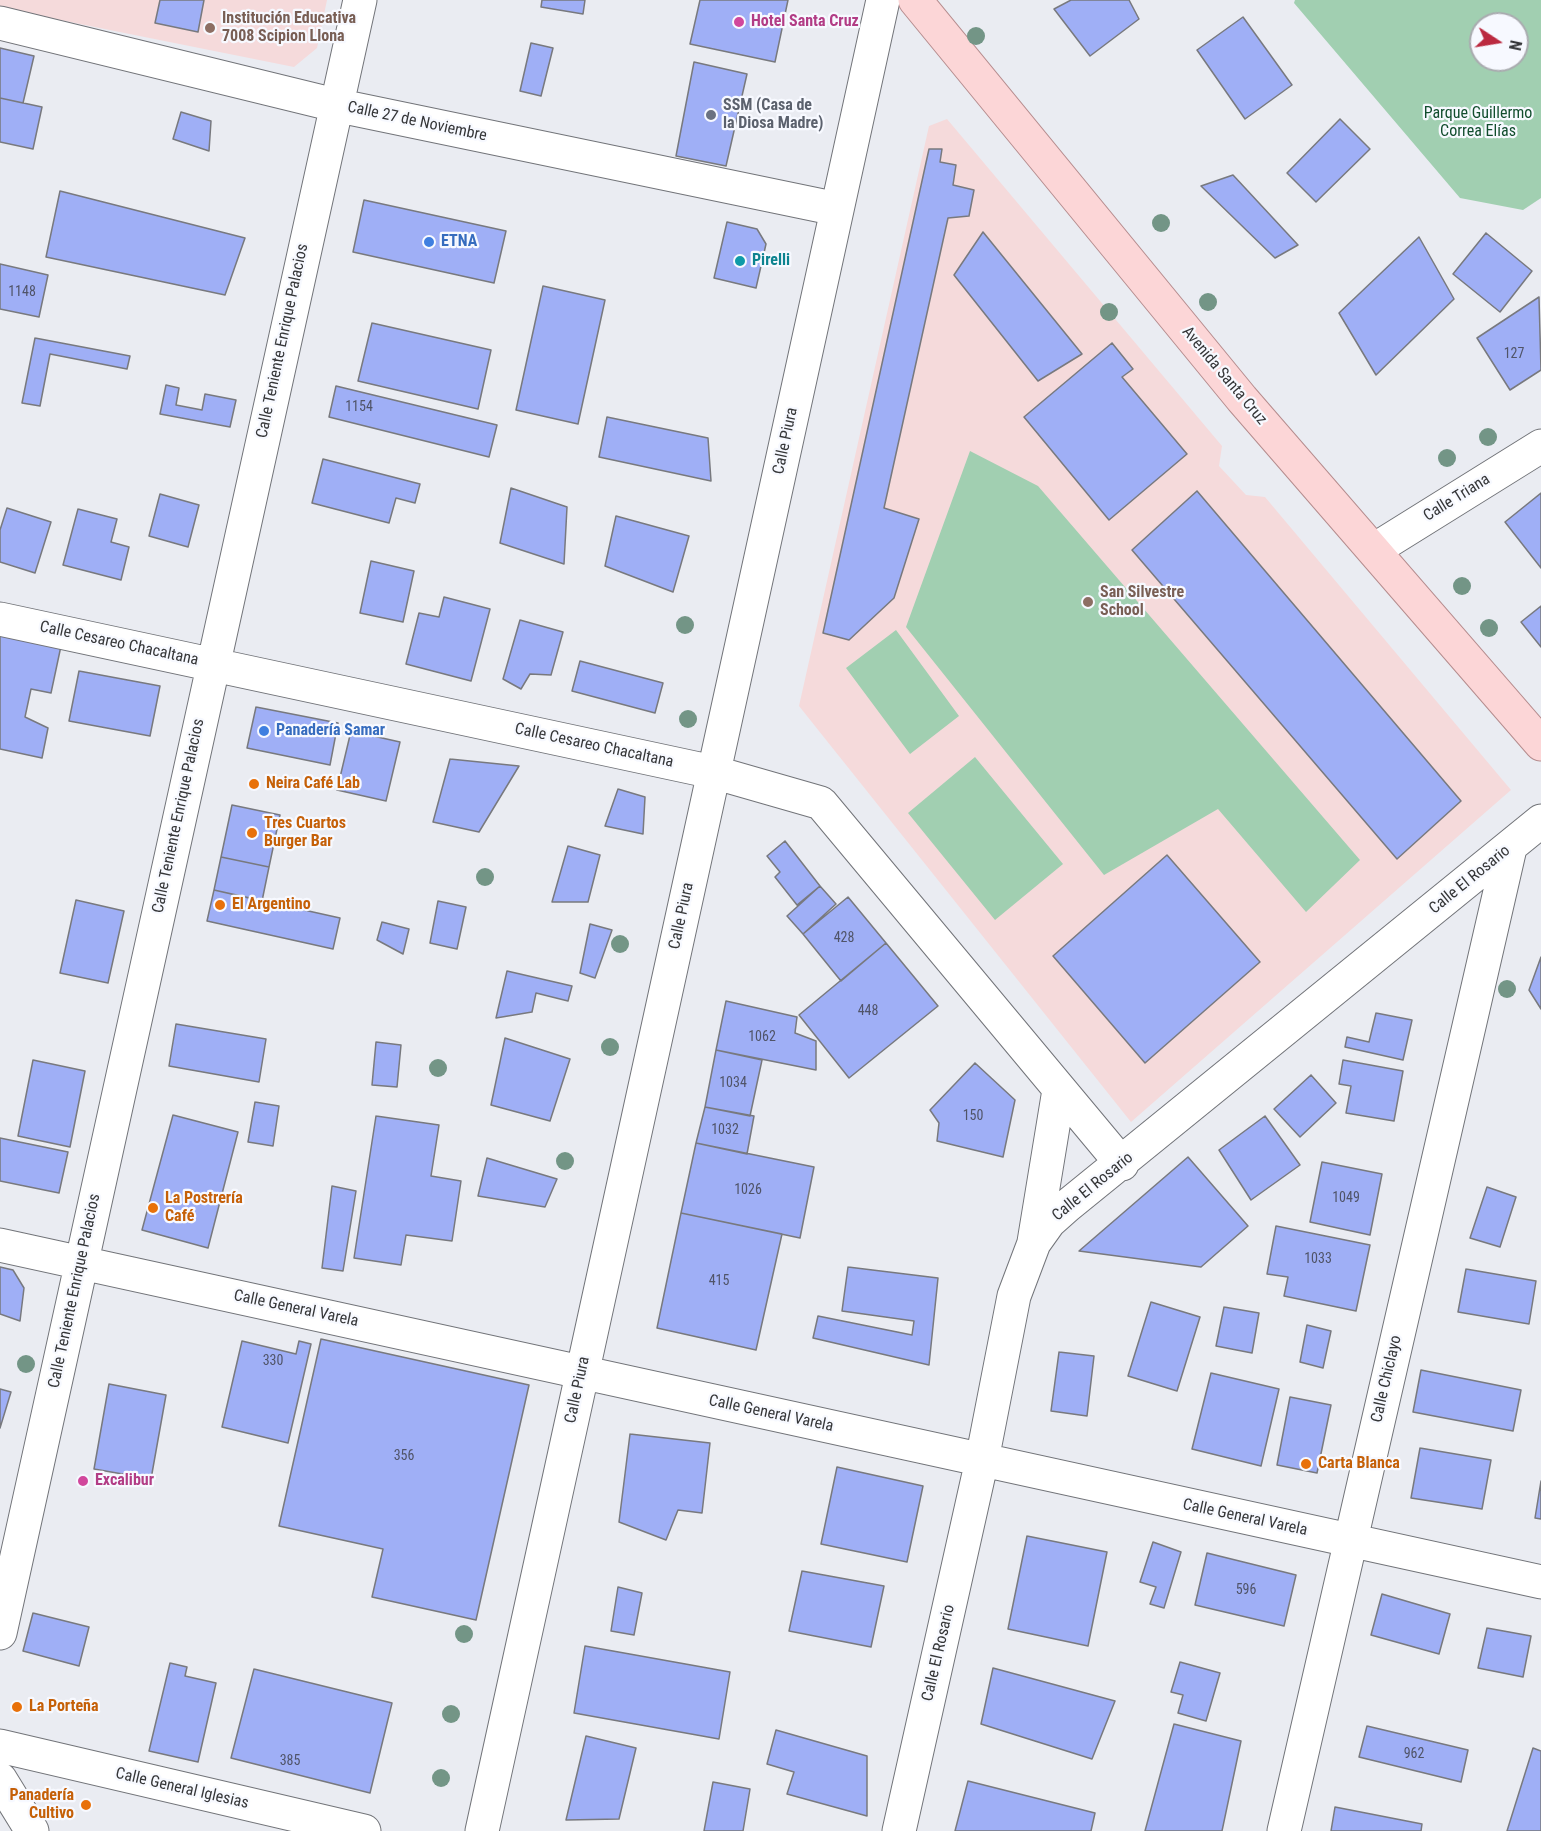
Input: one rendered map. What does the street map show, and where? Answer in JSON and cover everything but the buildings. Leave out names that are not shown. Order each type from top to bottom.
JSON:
[{"type":"main road","name":"Avenida Santa Cruz","points":[[915,0],[1242,399],[1541,744]]},
{"type":"street","name":"Calle Teniente Enrique Palacios","points":[[0,1633],[335,105],[360,0]]},
{"type":"street","name":"Calle Piura","points":[[482,1831],[883,0]]},
{"type":"street","name":"Calle 27 de Noviembre","points":[[0,23],[335,105],[837,209]]},
{"type":"street","name":"Calle Triana","points":[[1374,550],[1541,446]]},
{"type":"street","name":"Calle Cesareo Chacaltana","points":[[0,619],[713,772],[821,803],[1122,1164]]},
{"type":"street","name":"Calle El Rosario","points":[[899,1831],[982,1460],[1014,1296],[1034,1243],[1049,1222],[1541,821]]},
{"type":"street","name":"Calle Chiclayo","points":[[1284,1831],[1510,848]]},
{"type":"street","points":[[1460,889],[1479,898],[1491,916],[1492,927]]},
{"type":"street","points":[[1034,1243],[1059,1089]]},
{"type":"street","name":"Calle General Varela","points":[[0,1245],[1541,1582]]},
{"type":"street","name":"Calle General Iglesias","points":[[0,1746],[364,1831]]},
{"type":"street","points":[[0,1779],[17,1812]]},
{"type":"shaded area","name":"Institución Educativa 7008 Scipion Llona","points":[[0,0],[327,0],[317,48],[294,67],[0,8]]},
{"type":"shaded area","name":"San Silvestre School","points":[[947,119],[1222,446],[1219,466],[1246,495],[1265,497],[1511,790],[1131,1122],[799,706],[929,126]]},
{"type":"green space","name":"Parque Guillermo Correa Elías","points":[[1295,0],[1541,0],[1541,198],[1523,210],[1460,198],[1294,3]]},
{"type":"green space","points":[[970,451],[1038,486],[1360,860],[1306,912],[1218,809],[1104,875],[906,627]]},
{"type":"green space","points":[[896,630],[959,716],[910,754],[846,668]]},
{"type":"green space","points":[[975,757],[1063,864],[995,920],[908,813]]},
{"type":"place","name":"Hotel Santa Cruz","points":[[739,22]]},
{"type":"place","name":"Institución Educativa 7008 Scipion Llona","points":[[210,28]]},
{"type":"place","name":"SSM (Casa de la Diosa Madre)","points":[[711,115]]},
{"type":"place","name":"ETNA","points":[[429,242]]},
{"type":"place","name":"Pirelli","points":[[740,261]]},
{"type":"place","name":"San Silvestre School","points":[[1088,602]]},
{"type":"place","name":"Panadería Samar","points":[[264,731]]},
{"type":"place","name":"Neira Café Lab","points":[[254,784]]},
{"type":"place","name":"Tres Cuartos Burger Bar","points":[[252,833]]},
{"type":"place","name":"El Argentino","points":[[220,905]]},
{"type":"place","name":"La Postrería Café","points":[[153,1208]]},
{"type":"place","name":"Carta Blanca","points":[[1306,1464]]},
{"type":"place","name":"Excalibur","points":[[83,1481]]},
{"type":"place","name":"La Porteña","points":[[17,1707]]},
{"type":"place","name":"Panadería Cultivo","points":[[86,1805]]}]
